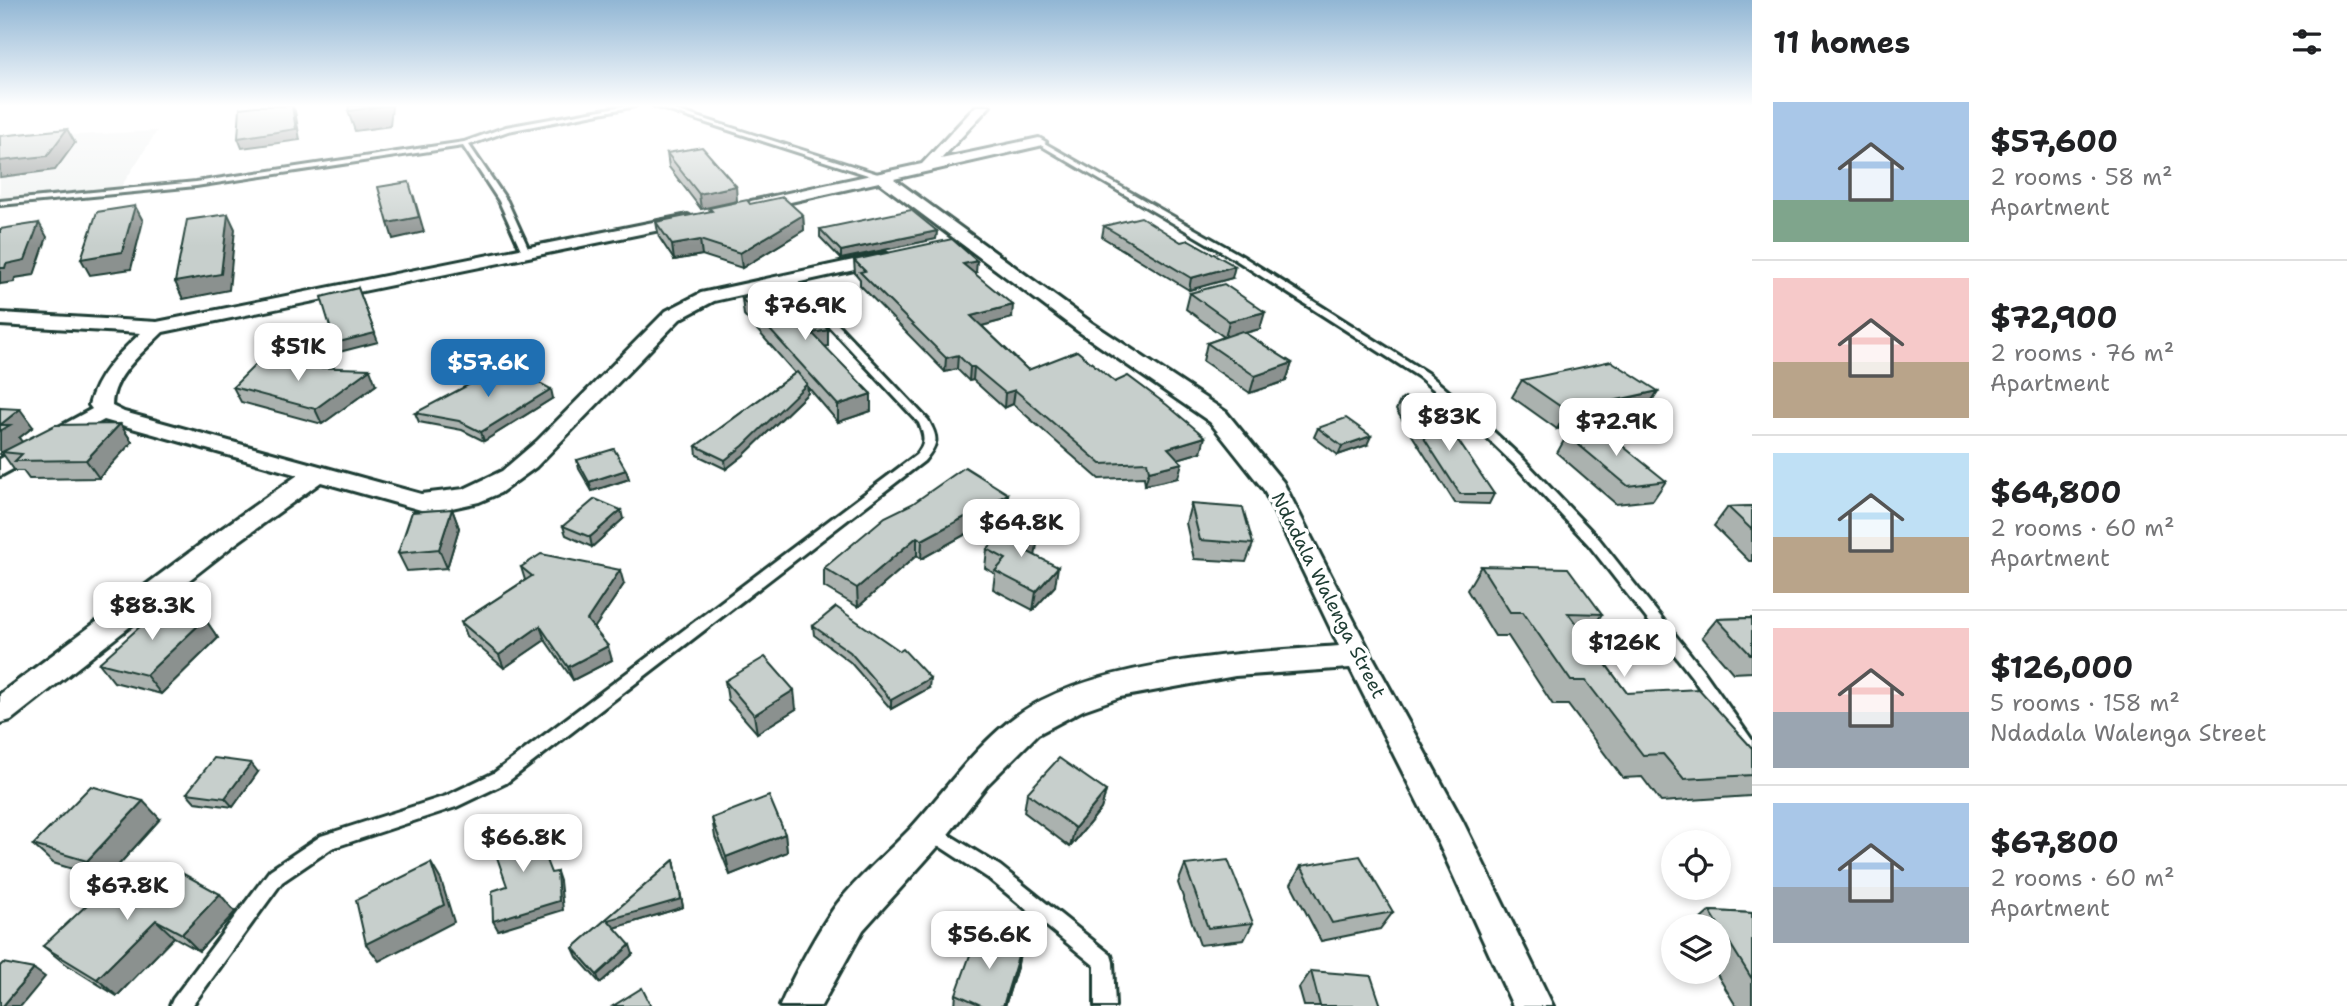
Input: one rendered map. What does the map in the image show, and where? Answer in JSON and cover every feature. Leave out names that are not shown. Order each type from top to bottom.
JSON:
[{"type":"street","points":[[927,166],[939,153]]},
{"type":"street","points":[[731,210],[988,153]]},
{"type":"street","name":"Ndadala Walenga Street","points":[[880,176],[1085,327],[1218,417],[1275,487],[1451,833],[1533,1006]]},
{"type":"street","points":[[0,319],[157,328],[704,216]]},
{"type":"street","points":[[944,245],[969,240]]},
{"type":"street","points":[[157,328],[126,359],[103,389],[100,405],[104,411],[176,435],[317,474],[421,502],[442,503],[469,497],[498,486],[526,467],[673,315],[708,297],[905,254]]},
{"type":"street","points":[[0,469],[104,411]]},
{"type":"street","points":[[0,711],[226,538],[317,474]]},
{"type":"street","points":[[800,1006],[850,916],[930,831],[976,775],[1027,725],[1072,701],[1119,685],[1235,665],[1359,656]]},
{"type":"lane","points":[[0,203],[196,184],[405,153]]},
{"type":"lane","points":[[471,153],[503,201],[527,254]]},
{"type":"lane","points":[[807,153],[880,176]]},
{"type":"lane","points":[[1058,153],[1262,273],[1423,375],[1464,410],[1520,463],[1594,542],[1698,673],[1752,753]]},
{"type":"lane","points":[[180,1006],[276,876],[327,842],[450,802],[500,778],[920,458],[930,446],[930,435],[924,422],[789,278]]},
{"type":"lane","points":[[930,831],[994,872],[1104,962],[1105,1006]]},
{"type":"shaded area","points":[[0,153],[143,153],[117,193],[0,203]]},
{"type":"building","points":[[0,153],[49,153],[47,156],[0,161]]},
{"type":"building","points":[[667,153],[707,153],[736,186],[699,194]]},
{"type":"building","points":[[409,182],[419,217],[388,223],[378,187]]},
{"type":"building","points":[[783,197],[803,215],[740,253],[700,240],[672,245],[656,222],[712,211],[709,208],[747,200],[750,204]]},
{"type":"building","points":[[135,206],[122,252],[81,259],[97,212]]},
{"type":"building","points":[[911,210],[937,231],[841,251],[820,229]]},
{"type":"building","points":[[228,214],[221,274],[175,282],[187,220]]},
{"type":"building","points":[[1141,217],[1181,242],[1189,240],[1235,266],[1191,278],[1104,226]]},
{"type":"building","points":[[39,223],[25,260],[0,268],[0,229]]},
{"type":"building","points":[[952,239],[977,261],[963,264],[1013,305],[971,316],[1028,370],[1077,351],[1115,382],[1128,376],[1205,437],[1168,448],[1182,463],[1149,471],[1147,462],[1101,464],[1015,390],[1005,393],[958,355],[946,358],[860,272],[865,271],[854,260]]},
{"type":"building","points":[[1224,284],[1265,312],[1229,321],[1190,293]]},
{"type":"building","points":[[773,286],[810,308],[828,330],[812,333],[871,394],[838,405],[742,299]]},
{"type":"building","points":[[358,288],[375,333],[335,343],[321,297]]},
{"type":"building","points":[[1242,331],[1292,363],[1255,376],[1207,343]]},
{"type":"building","points":[[1611,361],[1658,391],[1567,411],[1522,380]]},
{"type":"building","points":[[257,363],[271,366],[370,369],[315,409],[233,387]]},
{"type":"building","points":[[506,365],[551,389],[481,432],[459,421],[415,413]]},
{"type":"building","points":[[797,372],[807,384],[725,460],[696,446]]},
{"type":"building","points":[[1405,397],[1459,442],[1494,494],[1460,494],[1400,401]]},
{"type":"building","points":[[0,408],[20,409],[0,425]]},
{"type":"building","points":[[1346,418],[1371,436],[1342,446],[1318,428]]},
{"type":"building","points":[[120,424],[86,460],[15,461],[22,454],[2,452],[55,425]]},
{"type":"building","points":[[1604,431],[1666,481],[1628,486],[1567,435]]},
{"type":"building","points":[[614,449],[626,470],[589,482],[577,460]]},
{"type":"building","points":[[965,467],[1008,494],[922,540],[917,537],[857,588],[824,568],[885,517],[912,504]]},
{"type":"building","points":[[595,499],[621,510],[590,537],[563,526]]},
{"type":"building","points":[[1191,504],[1243,508],[1253,544],[1200,540]]},
{"type":"building","points":[[1752,506],[1752,530],[1728,507]]},
{"type":"building","points":[[452,509],[439,549],[398,553],[412,512]]},
{"type":"building","points":[[1011,525],[1038,538],[1026,551],[1058,567],[1036,592],[995,571],[1006,559],[987,549]]},
{"type":"building","points":[[541,554],[620,570],[587,620],[608,646],[568,667],[540,626],[499,655],[461,622],[532,576],[521,567]]},
{"type":"building","points":[[1481,566],[1568,568],[1602,614],[1568,613],[1627,693],[1699,689],[1752,748],[1752,775],[1684,779],[1663,754],[1643,755],[1586,681],[1571,681],[1523,612],[1510,612]]},
{"type":"building","points":[[836,607],[900,651],[903,649],[930,678],[891,700],[850,652],[813,626]]},
{"type":"building","points":[[161,608],[205,619],[146,675],[99,663]]},
{"type":"building","points":[[1752,618],[1752,654],[1750,654],[1717,619]]},
{"type":"building","points":[[765,657],[794,690],[754,715],[725,681]]},
{"type":"building","points":[[214,758],[251,763],[225,798],[187,793]]},
{"type":"building","points":[[1059,758],[1106,791],[1075,828],[1027,793]]},
{"type":"building","points":[[91,786],[143,801],[87,861],[33,845]]},
{"type":"building","points":[[769,796],[785,834],[726,857],[712,818]]},
{"type":"building","points":[[531,821],[551,873],[557,872],[559,901],[493,921],[492,891],[507,886],[491,840]]},
{"type":"building","points":[[1360,856],[1393,912],[1332,923],[1301,866]]},
{"type":"building","points":[[674,860],[681,899],[608,920],[630,945],[597,975],[573,948]]},
{"type":"building","points":[[1228,860],[1253,923],[1208,928],[1185,865]]},
{"type":"building","points":[[431,863],[444,905],[366,944],[356,900]]},
{"type":"building","points":[[178,871],[220,894],[182,934],[156,920],[97,979],[43,946],[107,886],[142,906]]},
{"type":"building","points":[[1710,911],[1752,913],[1752,979],[1731,945],[1731,914],[1712,914]]},
{"type":"building","points":[[979,930],[1021,947],[1003,1006],[983,1006],[956,994]]},
{"type":"building","points":[[3,963],[34,969],[3,1006],[0,1006],[0,966]]},
{"type":"building","points":[[1311,971],[1371,976],[1381,1006],[1320,1006]]},
{"type":"building","points":[[642,988],[651,1006],[613,1006]]}]
